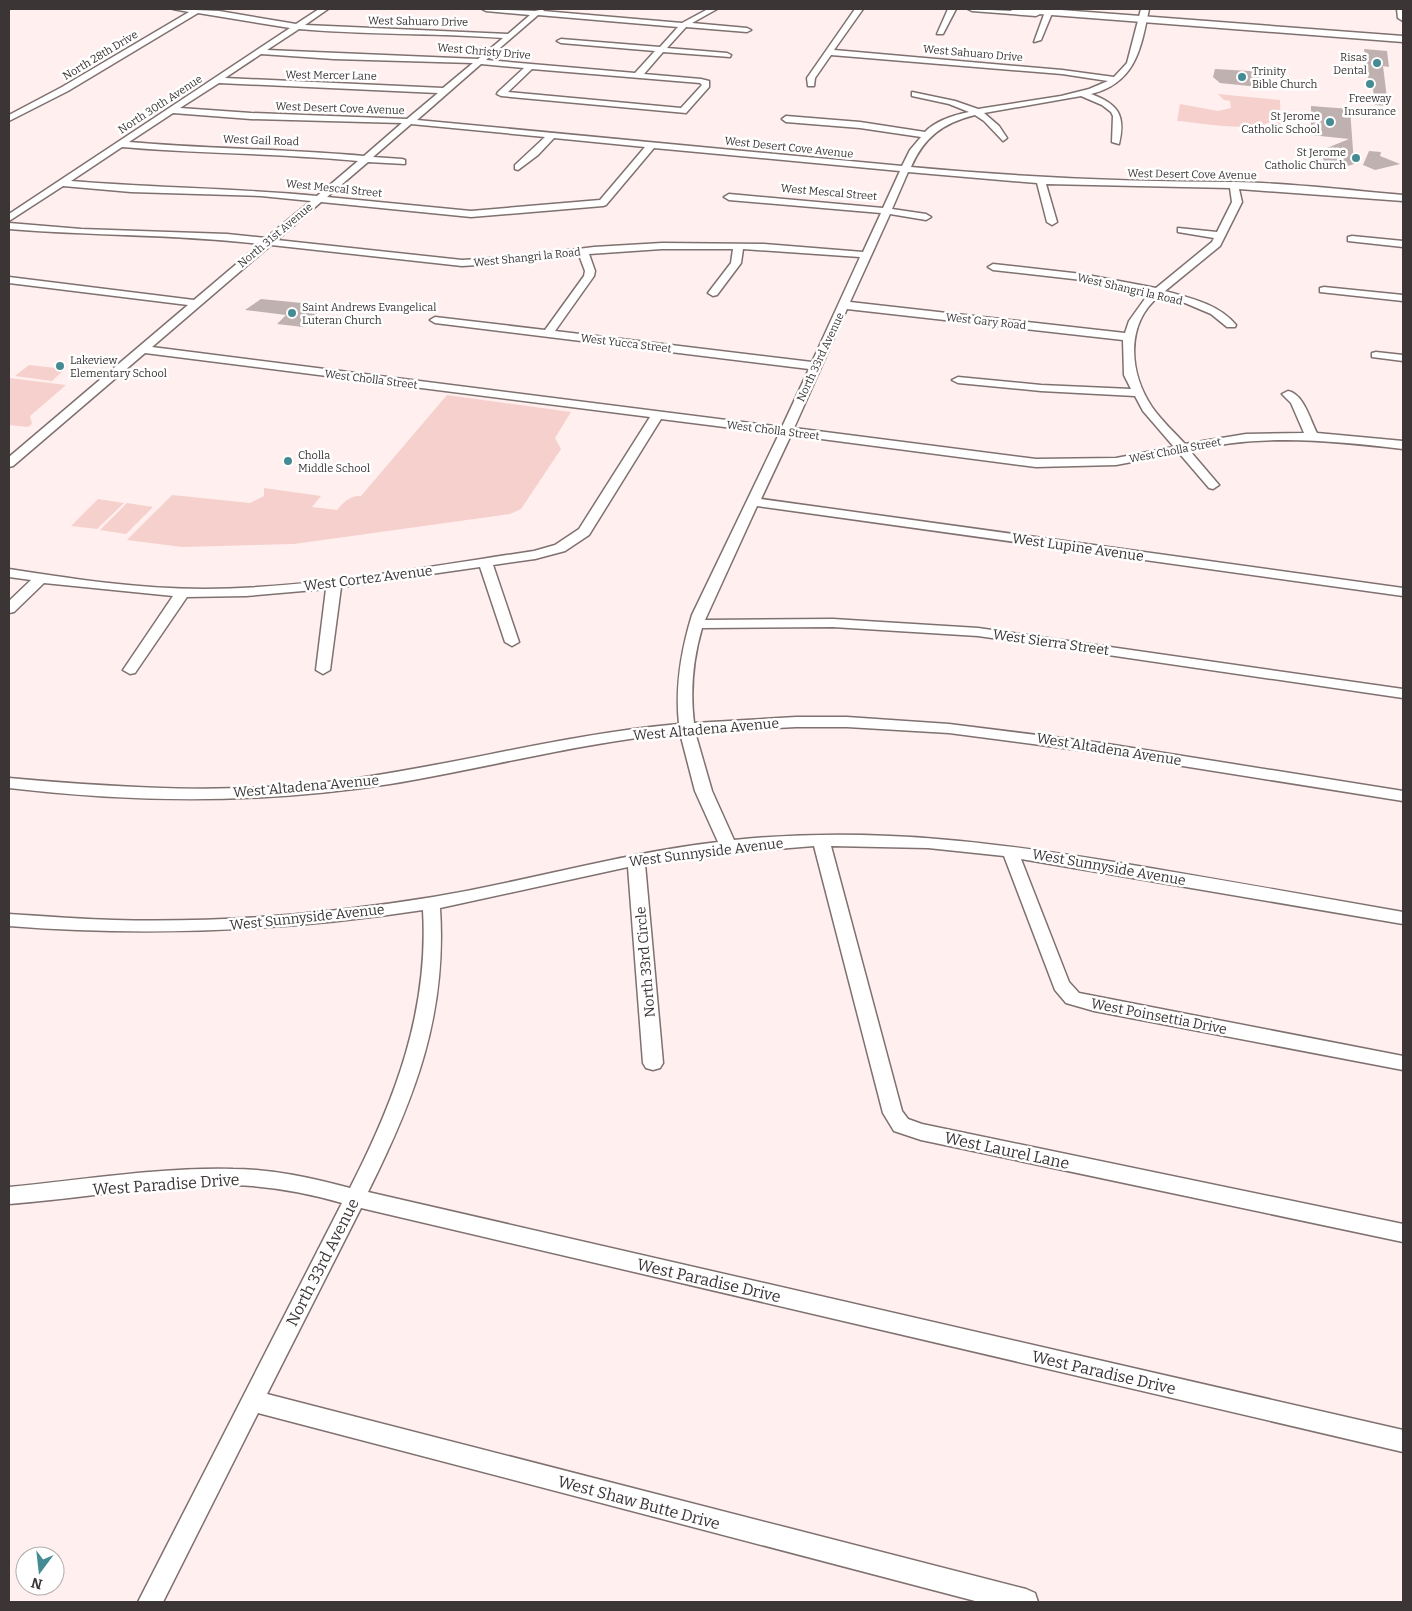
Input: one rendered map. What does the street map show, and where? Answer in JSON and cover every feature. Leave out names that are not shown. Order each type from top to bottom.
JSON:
[{"type":"main road","points":[[1014,9],[1048,13],[1144,14],[1403,39]]},
{"type":"main road","points":[[1078,9],[1403,34]]},
{"type":"main road","points":[[1402,9],[1403,18]]},
{"type":"street","name":"West Sahuaro Drive","points":[[177,9],[198,10],[298,27],[509,36]]},
{"type":"street","name":"North 30th Avenue","points":[[9,218],[324,9]]},
{"type":"street","points":[[486,9],[539,10],[747,30]]},
{"type":"street","points":[[637,76],[685,24],[712,9]]},
{"type":"street","points":[[811,84],[811,78],[858,9]]},
{"type":"street","points":[[940,32],[952,9]]},
{"type":"street","points":[[972,9],[1048,13],[1037,40]]},
{"type":"street","name":"North 28th Drive","points":[[9,118],[65,89],[198,10]]},
{"type":"street","name":"North 31st Avenue","points":[[9,463],[539,10]]},
{"type":"street","name":"North 33rd Avenue","points":[[729,847],[700,784],[686,728],[684,670],[696,624],[786,432],[916,145],[925,135],[945,123],[976,112],[1082,94],[1116,80],[1128,70],[1144,14]]},
{"type":"street","points":[[561,41],[727,55]]},
{"type":"street","name":"West Christy Drive","points":[[260,52],[479,62],[530,66],[706,83],[683,110],[502,94],[530,66]]},
{"type":"street","name":"West Sahuaro Drive","points":[[828,52],[1062,72],[1116,80]]},
{"type":"street","name":"West Mercer Lane","points":[[216,80],[286,86],[392,87],[444,91]]},
{"type":"street","points":[[915,94],[959,105],[976,112],[991,122],[1003,138]]},
{"type":"street","points":[[1082,94],[1099,101],[1114,111],[1118,118],[1114,135],[1116,142]]},
{"type":"street","name":"West Desert Cove Avenue","points":[[172,110],[251,116],[370,118],[1041,181],[1234,185],[1403,198]]},
{"type":"street","points":[[786,119],[860,125],[925,135]]},
{"type":"street","points":[[518,166],[535,153],[552,135]]},
{"type":"street","name":"West Gail Road","points":[[120,144],[178,149],[304,153],[402,162]]},
{"type":"street","name":"West Mescal Street","points":[[61,183],[131,189],[262,193],[471,214],[603,203],[651,145]]},
{"type":"street","points":[[1041,181],[1052,222]]},
{"type":"street","points":[[1213,485],[1147,408],[1138,393],[1130,375],[1128,362],[1129,337],[1134,321],[1150,298],[1212,249],[1221,236],[1237,202],[1234,185]]},
{"type":"street","name":"West Mescal Street","points":[[729,197],[886,210],[926,217]]},
{"type":"street","name":"West Shangri la Road","points":[[9,226],[185,240],[267,242],[462,263],[489,262],[583,251],[675,246],[817,249],[866,254]]},
{"type":"street","points":[[1181,230],[1221,236]]},
{"type":"street","points":[[1352,239],[1403,244]]},
{"type":"street","points":[[713,292],[736,262],[739,246]]},
{"type":"street","points":[[548,333],[589,276],[590,271],[583,251]]},
{"type":"street","name":"West Shangri la Road","points":[[992,266],[1083,277],[1157,293],[1213,311],[1226,318],[1231,325]]},
{"type":"street","points":[[9,280],[196,303]]},
{"type":"street","points":[[1324,290],[1403,298]]},
{"type":"street","name":"West Gary Road","points":[[844,305],[1129,337]]},
{"type":"street","name":"West Yucca Street","points":[[436,320],[816,366]]},
{"type":"street","name":"West Cholla Street","points":[[143,349],[1036,463],[1117,462],[1246,438],[1312,436],[1403,444]]},
{"type":"street","points":[[1376,355],[1403,358]]},
{"type":"street","points":[[958,380],[1041,388],[1138,393]]},
{"type":"street","points":[[1288,394],[1296,402],[1312,436]]},
{"type":"street","name":"West Cortez Avenue","points":[[9,573],[124,589],[183,592],[260,590],[334,584],[485,562],[552,550],[566,545],[584,532],[657,416]]},
{"type":"street","name":"West Lupine Avenue","points":[[753,502],[1403,592]]},
{"type":"street","points":[[485,562],[512,642]]},
{"type":"street","points":[[9,609],[41,578]]},
{"type":"street","points":[[323,670],[334,584]]},
{"type":"street","points":[[130,670],[183,592]]},
{"type":"street","name":"West Sierra Street","points":[[696,624],[833,623],[978,632],[1403,694]]},
{"type":"street","name":"West Altadena Avenue","points":[[9,783],[132,794],[269,791],[386,779],[591,740],[686,728],[802,722],[895,724],[1022,735],[1403,796]]},
{"type":"street","name":"West Sunnyside Avenue","points":[[9,920],[105,926],[244,925],[334,917],[432,903],[636,860],[729,847],[822,840],[925,842],[1010,851],[1403,918]]},
{"type":"street","name":"West Laurel Lane","points":[[822,840],[893,1113],[901,1125],[921,1132],[1403,1233]]},
{"type":"street","name":"West Poinsettia Drive","points":[[1010,851],[1061,984],[1072,998],[1094,1004],[1403,1063]]},
{"type":"street","name":"North 33rd Circle","points":[[636,860],[653,1064]]},
{"type":"street","name":"North 33rd Avenue","points":[[150,1602],[380,1149],[397,1108],[422,1031],[433,961],[432,903]]},
{"type":"street","name":"West Paradise Drive","points":[[9,1195],[215,1177],[266,1180],[332,1191],[1403,1441]]},
{"type":"street","name":"West Shaw Butte Drive","points":[[252,1401],[1026,1602]]},
{"type":"shaded area","points":[[1218,94],[1280,100],[1281,130],[1276,130],[1276,122],[1273,121],[1263,125],[1239,127],[1177,121],[1180,104],[1218,111],[1231,108],[1230,101],[1224,100]]},
{"type":"shaded area","points":[[29,365],[65,369],[52,381],[15,376]]},
{"type":"shaded area","points":[[9,378],[66,385],[30,416],[32,424],[28,427],[9,425]]},
{"type":"shaded area","points":[[447,395],[571,412],[555,438],[561,449],[521,509],[510,514],[294,544],[182,547],[127,540],[172,495],[250,503],[264,496],[264,488],[321,496],[312,507],[337,510],[350,498],[361,496]]},
{"type":"shaded area","points":[[98,499],[124,503],[97,529],[71,526]]},
{"type":"shaded area","points":[[127,503],[153,507],[126,534],[100,530]]},
{"type":"building","points":[[1364,49],[1387,51],[1389,67],[1383,66],[1388,106],[1375,105],[1373,89],[1370,89]]},
{"type":"building","name":"Trinity Bible Church","points":[[1215,69],[1266,72],[1265,86],[1220,83],[1213,77]]},
{"type":"building","points":[[1311,106],[1350,109],[1354,164],[1338,169],[1338,165],[1324,164],[1322,150],[1349,139],[1311,135]]},
{"type":"building","points":[[1369,151],[1381,152],[1380,156],[1400,164],[1375,170],[1363,165]]},
{"type":"building","name":"Saint Andrews Evangelical Luteran Church","points":[[261,299],[302,303],[301,305],[323,308],[303,327],[277,324],[286,315],[245,310]]},
{"type":"place","name":"Risas Dental","points":[[1377,63]]},
{"type":"place","name":"Trinity Bible Church","points":[[1242,77]]},
{"type":"place","name":"Freeway Insurance","points":[[1370,84]]},
{"type":"place","name":"St Jerome Catholic School","points":[[1330,122]]},
{"type":"place","name":"St Jerome Catholic Church","points":[[1356,158]]},
{"type":"place","name":"Saint Andrews Evangelical Luteran Church","points":[[292,313]]},
{"type":"place","name":"Lakeview Elementary School","points":[[60,366]]},
{"type":"place","name":"Cholla Middle School","points":[[288,461]]}]
